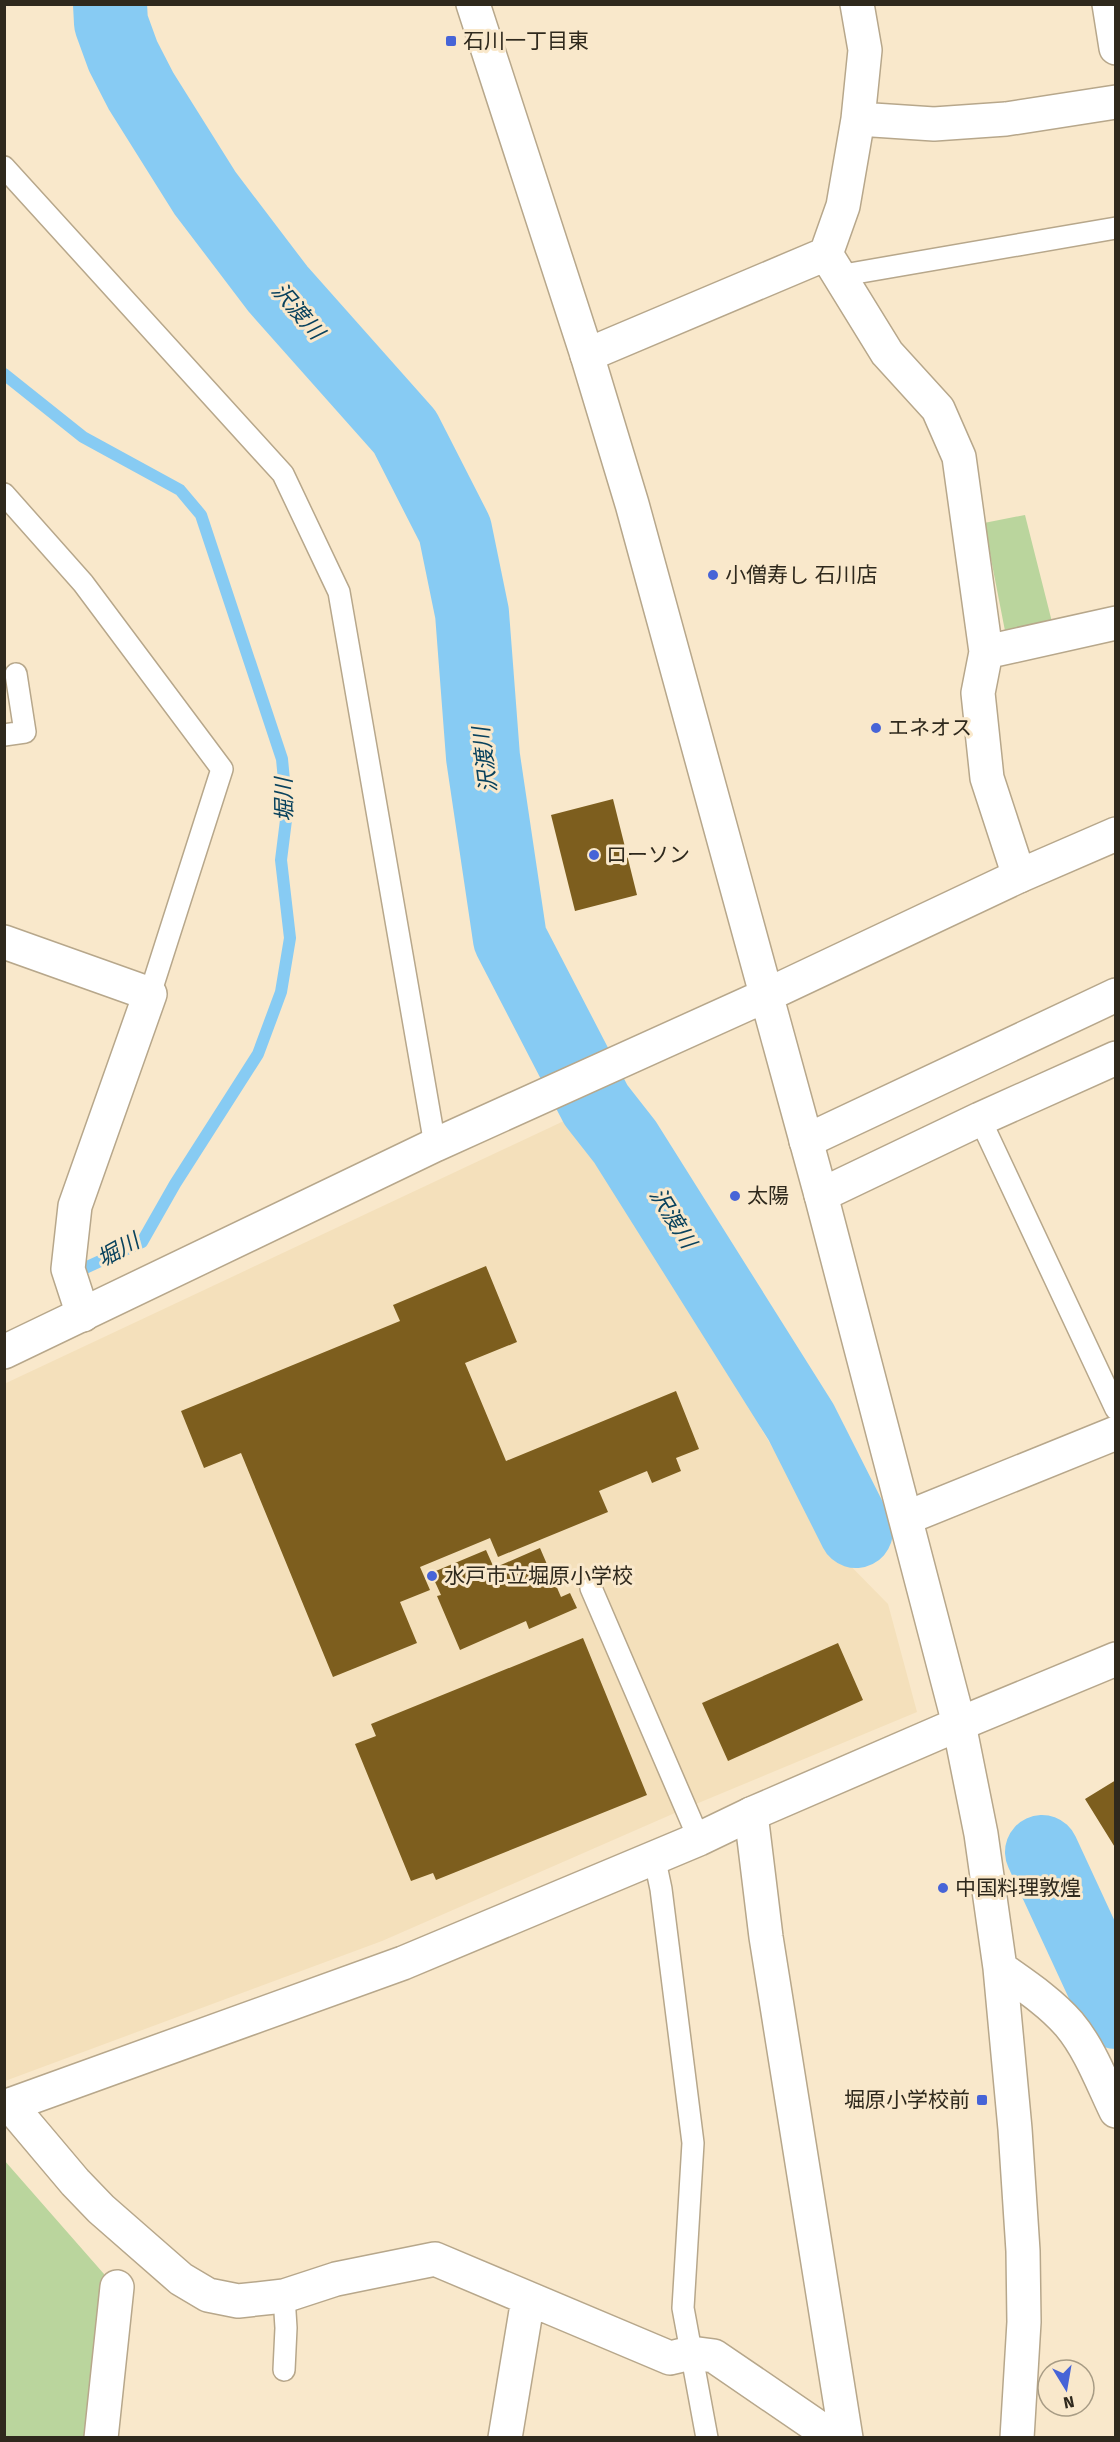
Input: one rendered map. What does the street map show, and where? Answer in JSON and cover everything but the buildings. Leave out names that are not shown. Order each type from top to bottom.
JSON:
[{"type":"street","points":[[473,4],[587,355],[632,504],[821,1195],[959,1724],[981,1834],[1000,1968],[1015,2130],[1023,2251],[1024,2322],[1017,2438]]},
{"type":"street","points":[[857,4],[866,50],[858,119],[832,265],[887,352],[938,409],[958,458],[986,652],[978,693],[987,778],[1019,876]]},
{"type":"street","points":[[1109,4],[1116,48]]},
{"type":"street","points":[[858,119],[934,124],[1006,119],[1116,102]]},
{"type":"street","points":[[587,355],[832,265]]},
{"type":"street","points":[[986,652],[1116,623]]},
{"type":"street","points":[[4,1352],[435,1145],[767,995],[1019,876],[1113,843]]},
{"type":"street","points":[[4,942],[150,994],[75,1206],[68,1269],[83,1315]]},
{"type":"street","points":[[806,1141],[1116,995]]},
{"type":"street","points":[[821,1195],[980,1119],[1116,1058]]},
{"type":"street","points":[[906,1518],[1116,1433]]},
{"type":"street","points":[[834,2438],[714,2356],[691,2352],[670,2358],[435,2259],[336,2279],[284,2296],[238,2301],[208,2295],[181,2279],[101,2209],[7,2106],[403,1963],[699,1839],[751,1814],[959,1724],[1116,1659]]},
{"type":"street","points":[[751,1814],[766,1937],[846,2438]]},
{"type":"street","points":[[1000,1968],[1033,1991],[1070,2025],[1093,2062],[1116,2111]]},
{"type":"street","points":[[101,2438],[117,2287]]},
{"type":"street","points":[[505,2438],[528,2299]]},
{"type":"lane","points":[[4,166],[283,474],[339,592],[435,1145]]},
{"type":"lane","points":[[832,265],[1116,228]]},
{"type":"lane","points":[[4,494],[83,583],[222,769],[150,994]]},
{"type":"lane","points":[[4,735],[25,732],[16,674]]},
{"type":"lane","points":[[980,1119],[1116,1410]]},
{"type":"lane","points":[[591,1588],[699,1839]]},
{"type":"lane","points":[[654,1856],[661,1889],[693,2144],[683,2308],[707,2438]]},
{"type":"lane","points":[[284,2296],[286,2328],[284,2370]]},
{"type":"shaded area","name":"水戸市立堀原小学校","points":[[566,1120],[596,1162],[615,1155],[770,1418],[760,1427],[832,1547],[888,1604],[917,1712],[684,1809],[382,1941],[5,2081],[4,1384]]},
{"type":"green space","points":[[1025,515],[1053,626],[1006,636],[984,523]]},
{"type":"green space","points":[[4,2160],[104,2274],[91,2437],[5,2437]]},
{"type":"waterway","name":"沢渡川","points":[[110,4],[111,23],[123,56],[141,91],[205,193],[278,289],[405,432],[455,530],[472,613],[483,757],[510,939],[596,1105],[625,1142],[801,1422],[856,1531]]},
{"type":"waterway","name":"堀川","points":[[4,374],[83,437],[180,490],[201,515],[282,759],[287,812],[281,860],[290,938],[281,992],[258,1054],[175,1184],[142,1242],[85,1268]]},
{"type":"waterway","name":"沢渡川","points":[[1042,1852],[1116,2012]]},
{"type":"place","name":"石川一丁目東","points":[[451,41]]},
{"type":"place","name":"小僧寿し 石川店","points":[[713,575]]},
{"type":"place","name":"エネオス","points":[[876,728]]},
{"type":"place","name":"ローソン","points":[[594,855]]},
{"type":"place","name":"太陽","points":[[735,1196]]},
{"type":"place","name":"水戸市立堀原小学校","points":[[432,1576]]},
{"type":"place","name":"中国料理敦煌","points":[[943,1888]]},
{"type":"place","name":"堀原小学校前","points":[[982,2100]]}]
